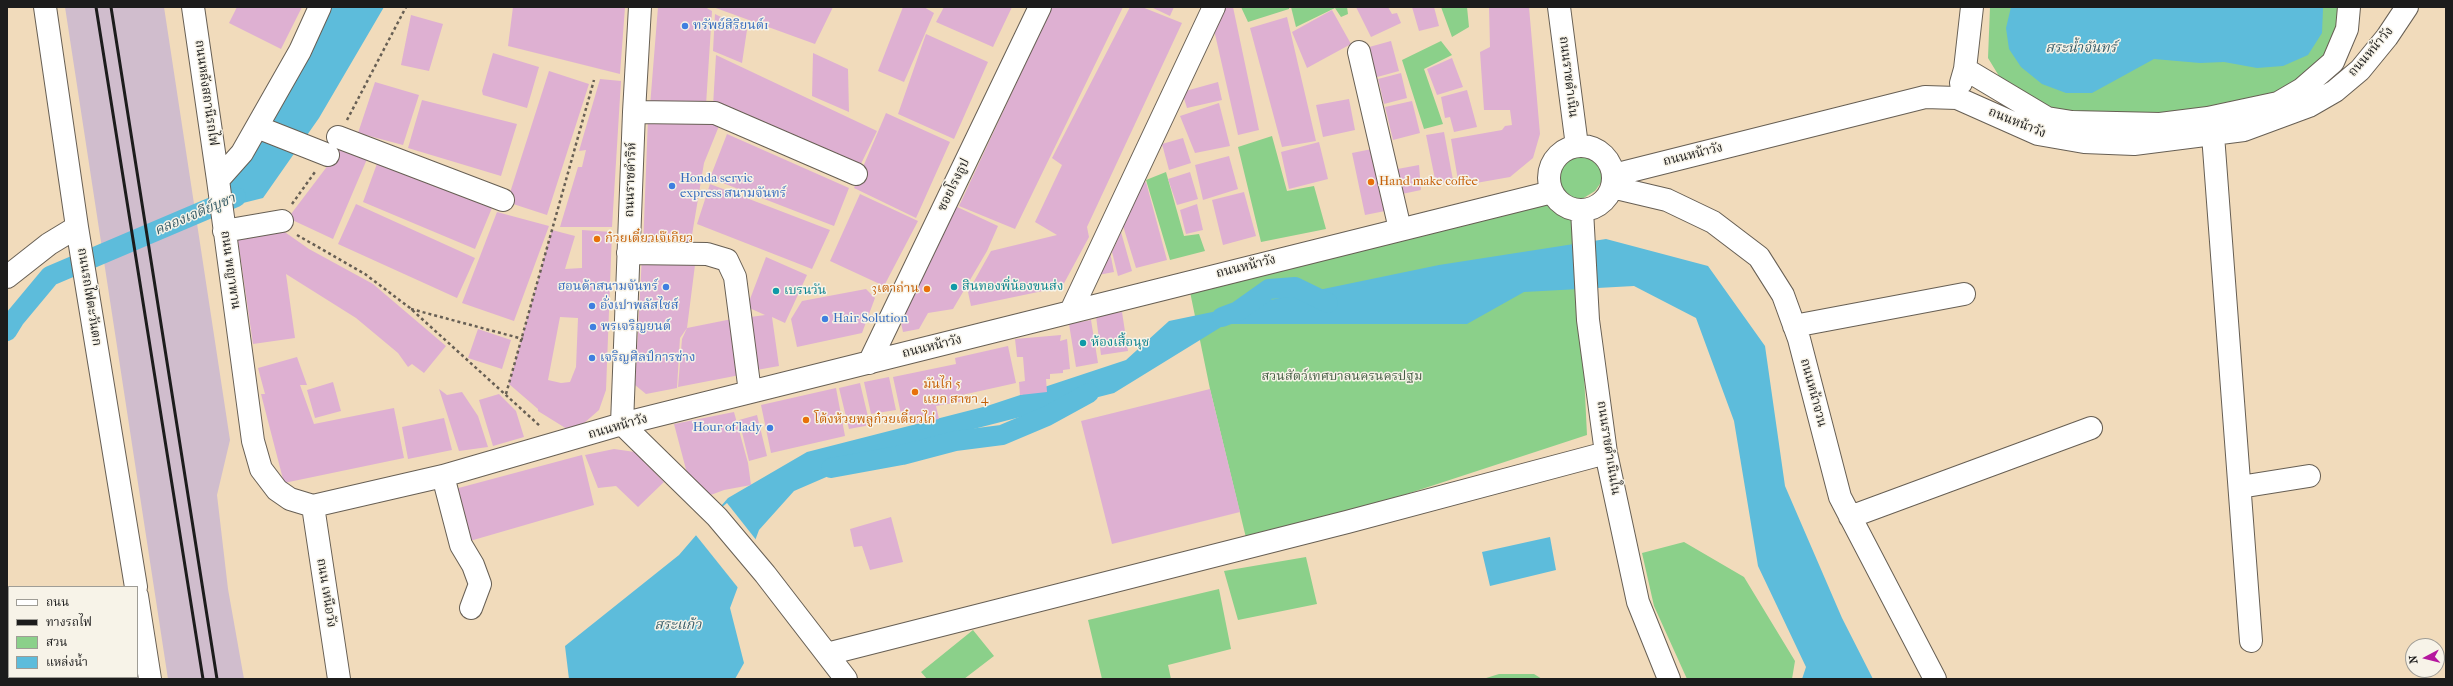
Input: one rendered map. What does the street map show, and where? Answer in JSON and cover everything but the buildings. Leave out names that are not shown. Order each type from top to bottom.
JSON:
[{"type":"street","name":"ถนนรถไฟตะวันตก","points":[[45,7],[77,227],[82,250],[136,586]]},
{"type":"street","name":"ถนนหลังสถานีรถไฟ","points":[[193,7],[218,184]]},
{"type":"street","points":[[218,184],[263,129],[320,7]]},
{"type":"street","name":"ถนนราชดำริห์","points":[[622,424],[634,112],[640,7]]},
{"type":"street","name":"ซอยโรงธูป","points":[[869,363],[1040,7]]},
{"type":"street","points":[[1071,311],[1214,7]]},
{"type":"street","name":"ถนนราชดำเนิน","points":[[1559,7],[1577,146]]},
{"type":"street","points":[[1957,98],[1965,69],[1972,7]]},
{"type":"street","points":[[1965,69],[2047,118],[2072,122],[2160,124],[2208,118],[2278,103],[2302,89],[2333,62],[2347,29],[2349,7]]},
{"type":"street","name":"ถนนหน้าวัง","points":[[1613,181],[1925,97],[1957,98],[2038,134],[2057,138],[2134,144],[2244,130],[2275,120],[2309,106],[2335,91],[2360,70],[2387,37],[2407,7]]},
{"type":"street","points":[[1359,52],[1400,229]]},
{"type":"street","points":[[634,112],[715,113],[856,174]]},
{"type":"street","points":[[263,129],[503,200]]},
{"type":"street","points":[[2213,135],[2251,641]]},
{"type":"street","points":[[1577,146],[1597,150],[1611,165],[1613,181],[1608,197],[1600,204],[1582,210],[1564,205],[1552,192],[1550,182],[1553,163],[1559,154],[1577,146]]},
{"type":"street","name":"ถนนหน้าจวน","points":[[1613,181],[1667,200],[1713,222],[1759,256],[1783,294],[1794,326],[1840,497],[1935,679]]},
{"type":"street","name":"ถนน พญาพาน","points":[[218,184],[253,441],[261,468],[277,490],[290,499],[313,506]]},
{"type":"street","name":"ถนนหน้าวัง","points":[[313,506],[443,476],[559,444],[622,424],[1552,192]]},
{"type":"street","name":"ถนนราชดำเนินใน","points":[[1582,210],[1582,241],[1588,320],[1606,453],[1638,602],[1669,679]]},
{"type":"street","points":[[224,226],[282,221]]},
{"type":"street","points":[[7,277],[49,244],[77,227]]},
{"type":"street","points":[[628,253],[707,254],[727,260],[735,277],[750,392]]},
{"type":"street","points":[[1794,326],[1964,294]]},
{"type":"street","points":[[622,424],[717,516],[765,574],[846,679]]},
{"type":"street","points":[[1850,516],[2091,428]]},
{"type":"street","points":[[827,654],[1347,522],[1606,453]]},
{"type":"street","points":[[443,476],[461,545],[473,565],[480,584],[471,608]]},
{"type":"street","points":[[2240,487],[2309,476]]},
{"type":"street","name":"ถนน เหนือวัง","points":[[313,506],[339,679]]},
{"type":"street","points":[[138,602],[150,679]]},
{"type":"path","points":[[406,7],[328,148],[282,221],[299,237],[365,274],[410,308],[559,444]]},
{"type":"path","points":[[506,394],[523,339],[594,80]]},
{"type":"path","points":[[410,308],[523,339]]},
{"type":"shaded area","points":[[65,7],[164,7],[230,440],[217,495],[228,589],[244,679],[168,679]]},
{"type":"green space","points":[[1241,7],[1289,7],[1289,9],[1248,22]]},
{"type":"green space","points":[[1291,7],[1347,7],[1348,14],[1341,17],[1335,8],[1296,27]]},
{"type":"green space","points":[[1441,7],[1467,7],[1469,27],[1452,37]]},
{"type":"green space","points":[[1990,7],[2347,7],[2324,68],[2255,107],[2079,125],[2026,104],[1999,76],[1988,58]]},
{"type":"green space","points":[[1441,41],[1452,55],[1424,69],[1443,124],[1424,129],[1402,60]]},
{"type":"green space","points":[[1272,136],[1287,191],[1314,186],[1326,229],[1261,242],[1238,147]]},
{"type":"green space","name":"สวนสัตว์เทศบาลนครนครปฐม","points":[[1579,156],[1593,159],[1601,169],[1602,181],[1595,191],[1582,199],[1577,198],[1576,210],[1587,435],[1248,546],[1210,389],[1188,282],[1559,186],[1557,171],[1567,160]]},
{"type":"green space","points":[[1166,172],[1184,236],[1199,234],[1205,251],[1170,260],[1146,180]]},
{"type":"green space","points":[[1684,542],[1744,577],[1795,661],[1792,679],[1687,679],[1654,606],[1642,553]]},
{"type":"green space","points":[[1306,557],[1317,604],[1238,620],[1224,571]]},
{"type":"green space","points":[[1219,589],[1231,649],[1168,665],[1171,679],[1102,679],[1088,620]]},
{"type":"green space","points":[[973,630],[994,656],[964,679],[927,679],[921,672]]},
{"type":"green space","points":[[1499,674],[1534,674],[1542,679],[1483,679]]},
{"type":"water","points":[[328,7],[384,7],[319,118],[263,198],[227,207],[226,186]]},
{"type":"water","name":"สระน้ำจันทร์","points":[[2011,7],[2323,7],[2322,33],[2308,55],[2283,66],[2257,68],[2224,62],[2200,63],[2154,59],[2092,93],[2066,93],[2042,84],[2021,67],[2009,49],[2006,28]]},
{"type":"water","name":"สระแก้ว","points":[[1606,239],[1708,266],[1765,346],[1785,486],[1842,618],[1873,679],[1802,679],[1806,667],[1758,566],[1734,421],[1696,318],[1634,286],[1524,292],[1467,324],[1226,324],[1114,393],[884,452],[794,491],[759,530],[730,608],[744,663],[735,679],[569,679],[565,646],[679,555],[728,498],[807,452],[987,406],[1126,360],[1169,321],[1439,265]]},
{"type":"water","points":[[1550,537],[1556,570],[1490,586],[1482,552]]},
{"type":"pier","points":[[727,503],[757,541],[739,589],[695,534],[706,520]]},
{"type":"waterway","name":"คลองเจดีย์บูชา","points":[[7,331],[15,318],[50,276],[236,197]]},
{"type":"waterway","points":[[1222,317],[1238,311],[1269,289],[1295,287],[1328,303]]},
{"type":"waterway","points":[[831,468],[902,455],[955,441],[1002,435],[1047,416],[1089,393]]},
{"type":"railway","points":[[96,7],[203,679]]},
{"type":"railway","points":[[111,7],[217,679]]},
{"type":"place","name":"ทรัพย์สิริยนต์1","points":[[685,26]]},
{"type":"place","name":"Hand make coffee","points":[[1371,182]]},
{"type":"place","name":"Honda servic express สนามจันทร์","points":[[672,186]]},
{"type":"place","name":"ก๋วยเตี๋ยวเจ๊เกียว","points":[[597,239]]},
{"type":"place","name":"ฮอนด้าสนามจันทร์","points":[[666,287]]},
{"type":"place","name":"สินทองพี่น้องขนส่ง","points":[[954,287]]},
{"type":"place","name":"3เตาถ่าน","points":[[927,289]]},
{"type":"place","name":"เบรนวัน","points":[[776,291]]},
{"type":"place","name":"อั่งเปาพลัสไซส์","points":[[592,306]]},
{"type":"place","name":"Hair Solution","points":[[825,319]]},
{"type":"place","name":"พรเจริญยนต์","points":[[593,327]]},
{"type":"place","name":"ห้องเสื้อนุช","points":[[1083,343]]},
{"type":"place","name":"เจริญศิลป์การช่าง","points":[[592,358]]},
{"type":"place","name":"มันไก่ 5 แยก สาขา 4","points":[[915,392]]},
{"type":"place","name":"โต้งห้วยพลูก๋วยเตี๋ยวไก่","points":[[806,420]]},
{"type":"place","name":"Hour of lady","points":[[770,428]]}]
